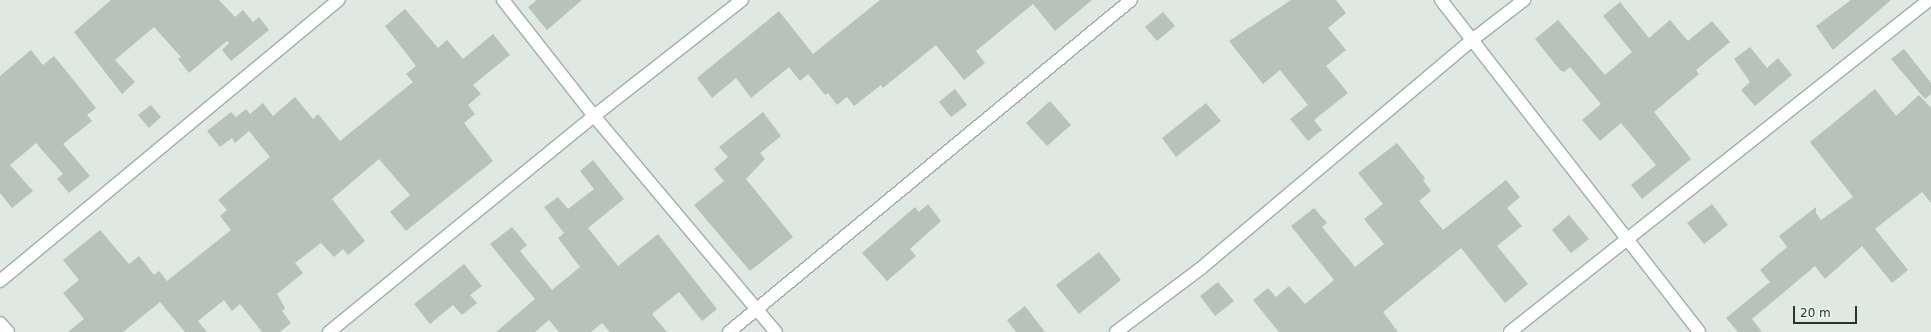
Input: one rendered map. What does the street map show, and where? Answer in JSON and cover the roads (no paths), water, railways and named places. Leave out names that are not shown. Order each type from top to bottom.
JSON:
[{"type":"street","points":[[0,281],[339,0]]},
{"type":"street","points":[[503,0],[594,116],[776,332]]},
{"type":"street","points":[[329,332],[594,116],[742,0]]},
{"type":"street","points":[[729,332],[1131,0]]},
{"type":"street","points":[[1441,0],[1699,332]]},
{"type":"street","points":[[1116,332],[1200,270],[1472,40],[1524,0]]},
{"type":"street","points":[[1510,332],[1929,0]]},
{"type":"street","points":[[0,322],[8,332]]}]
